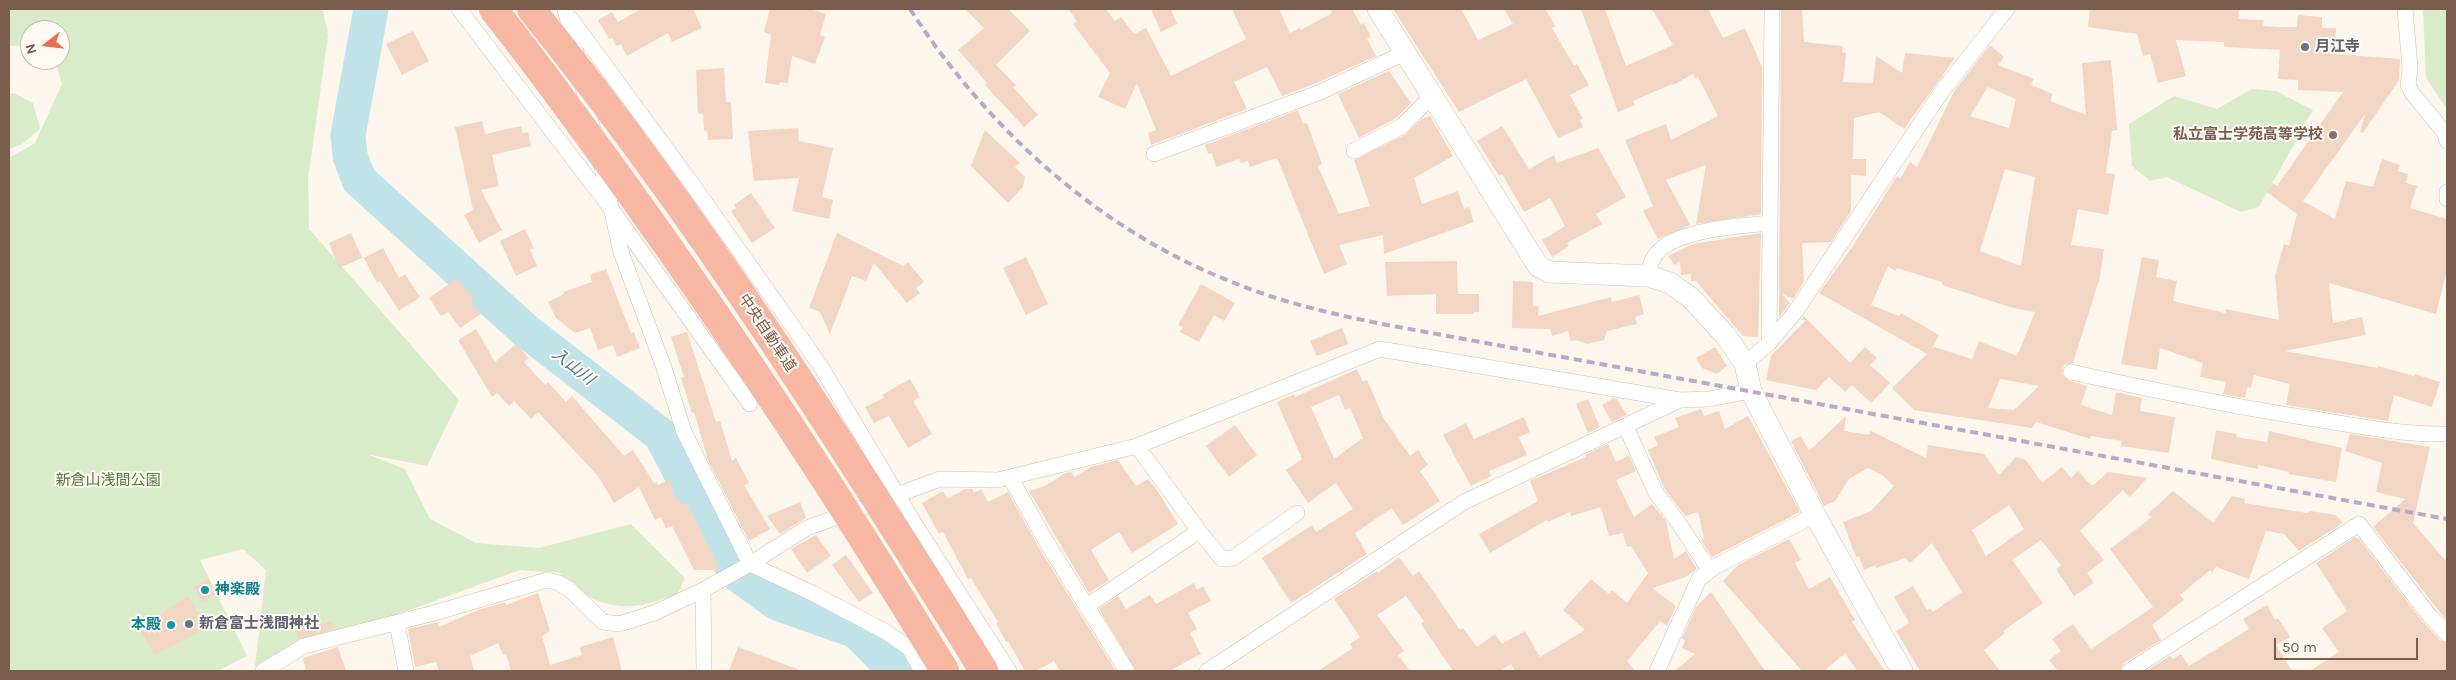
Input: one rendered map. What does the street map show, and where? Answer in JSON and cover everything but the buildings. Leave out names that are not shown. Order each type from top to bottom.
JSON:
[{"type":"highway","points":[[494,9],[532,56],[668,246],[790,424],[945,671]]},
{"type":"highway","name":"中央自動車道","points":[[531,9],[687,218],[806,390],[984,671]]},
{"type":"street","points":[[459,9],[612,210],[750,404]]},
{"type":"street","points":[[1378,9],[1538,266],[1550,272],[1648,276],[1670,283],[1691,298],[1726,336],[1745,364],[1751,391],[1814,515],[1902,671]]},
{"type":"street","points":[[1769,343],[1772,9]]},
{"type":"street","points":[[1745,364],[1769,343],[1796,311],[1942,91],[2007,9]]},
{"type":"street","points":[[2405,9],[2410,68],[2408,85],[2412,93],[2445,133],[2447,141]]},
{"type":"street","points":[[566,11],[621,252],[664,368],[684,432],[747,566],[812,593],[886,632],[909,648],[922,671]]},
{"type":"street","points":[[566,11],[690,181],[820,365],[898,495],[1008,671]]},
{"type":"street","points":[[1154,154],[1318,93],[1396,57],[1404,51]]},
{"type":"street","points":[[1354,151],[1402,126],[1432,96]]},
{"type":"street","points":[[2447,192],[2447,199]]},
{"type":"street","points":[[1648,276],[1652,259],[1656,253],[1680,239],[1705,230],[1770,223]]},
{"type":"street","points":[[262,671],[304,646],[547,580],[558,583],[570,590],[603,622],[619,624],[654,613],[703,590],[747,566],[807,528],[940,479],[998,480],[1137,446],[1380,349],[1680,400],[1709,399],[1751,391]]},
{"type":"street","points":[[2071,372],[2181,397],[2254,410],[2386,430],[2447,434]]},
{"type":"street","points":[[1207,671],[1464,502],[1680,400]]},
{"type":"street","points":[[1626,427],[1656,493],[1678,522],[1710,571]]},
{"type":"street","points":[[1137,446],[1198,531],[1222,559],[1233,558],[1297,512]]},
{"type":"street","points":[[1010,477],[1047,543],[1127,671]]},
{"type":"street","points":[[1657,671],[1698,579],[1814,515]]},
{"type":"street","points":[[2129,671],[2359,524],[2429,615],[2447,634]]},
{"type":"street","points":[[1087,606],[1198,531]]},
{"type":"street","points":[[703,590],[704,671]]},
{"type":"street","points":[[397,622],[406,671]]},
{"type":"green space","name":"新倉山浅間公園","points":[[9,9],[323,9],[328,35],[308,180],[309,229],[459,400],[427,466],[367,454],[405,469],[430,519],[476,543],[539,548],[631,524],[685,578],[677,595],[654,602],[621,606],[591,598],[574,587],[560,573],[520,570],[390,617],[316,640],[255,667],[266,570],[243,549],[200,560],[247,656],[217,671],[9,671],[9,158],[35,143],[62,84],[58,70],[70,70],[70,20],[20,20],[20,45],[9,46]]},
{"type":"green space","points":[[2423,9],[2447,9],[2447,109],[2426,78]]},
{"type":"green space","points":[[2252,89],[2276,91],[2313,110],[2259,207],[2241,212],[2167,177],[2150,181],[2132,166],[2129,124],[2174,96],[2217,109]]},
{"type":"green space","points":[[14,93],[33,103],[40,129],[21,145],[9,149],[9,94]]},
{"type":"waterway","name":"入山川","points":[[371,9],[348,135],[350,156],[359,180],[526,331],[661,435],[715,539],[737,574],[777,603],[856,631],[896,671]]},
{"type":"railway","points":[[910,9],[941,53],[975,96],[1012,135],[1052,172],[1094,206],[1140,236],[1187,262],[1237,284],[1273,297],[1327,312],[1382,324],[2447,519]]},
{"type":"place","name":"月江寺","points":[[2305,47]]},
{"type":"place","name":"私立富士学苑高等学校","points":[[2333,135]]},
{"type":"place","name":"神楽殿","points":[[205,590]]},
{"type":"place","name":"新倉富士浅間神社","points":[[189,624]]},
{"type":"place","name":"本殿","points":[[171,625]]}]
